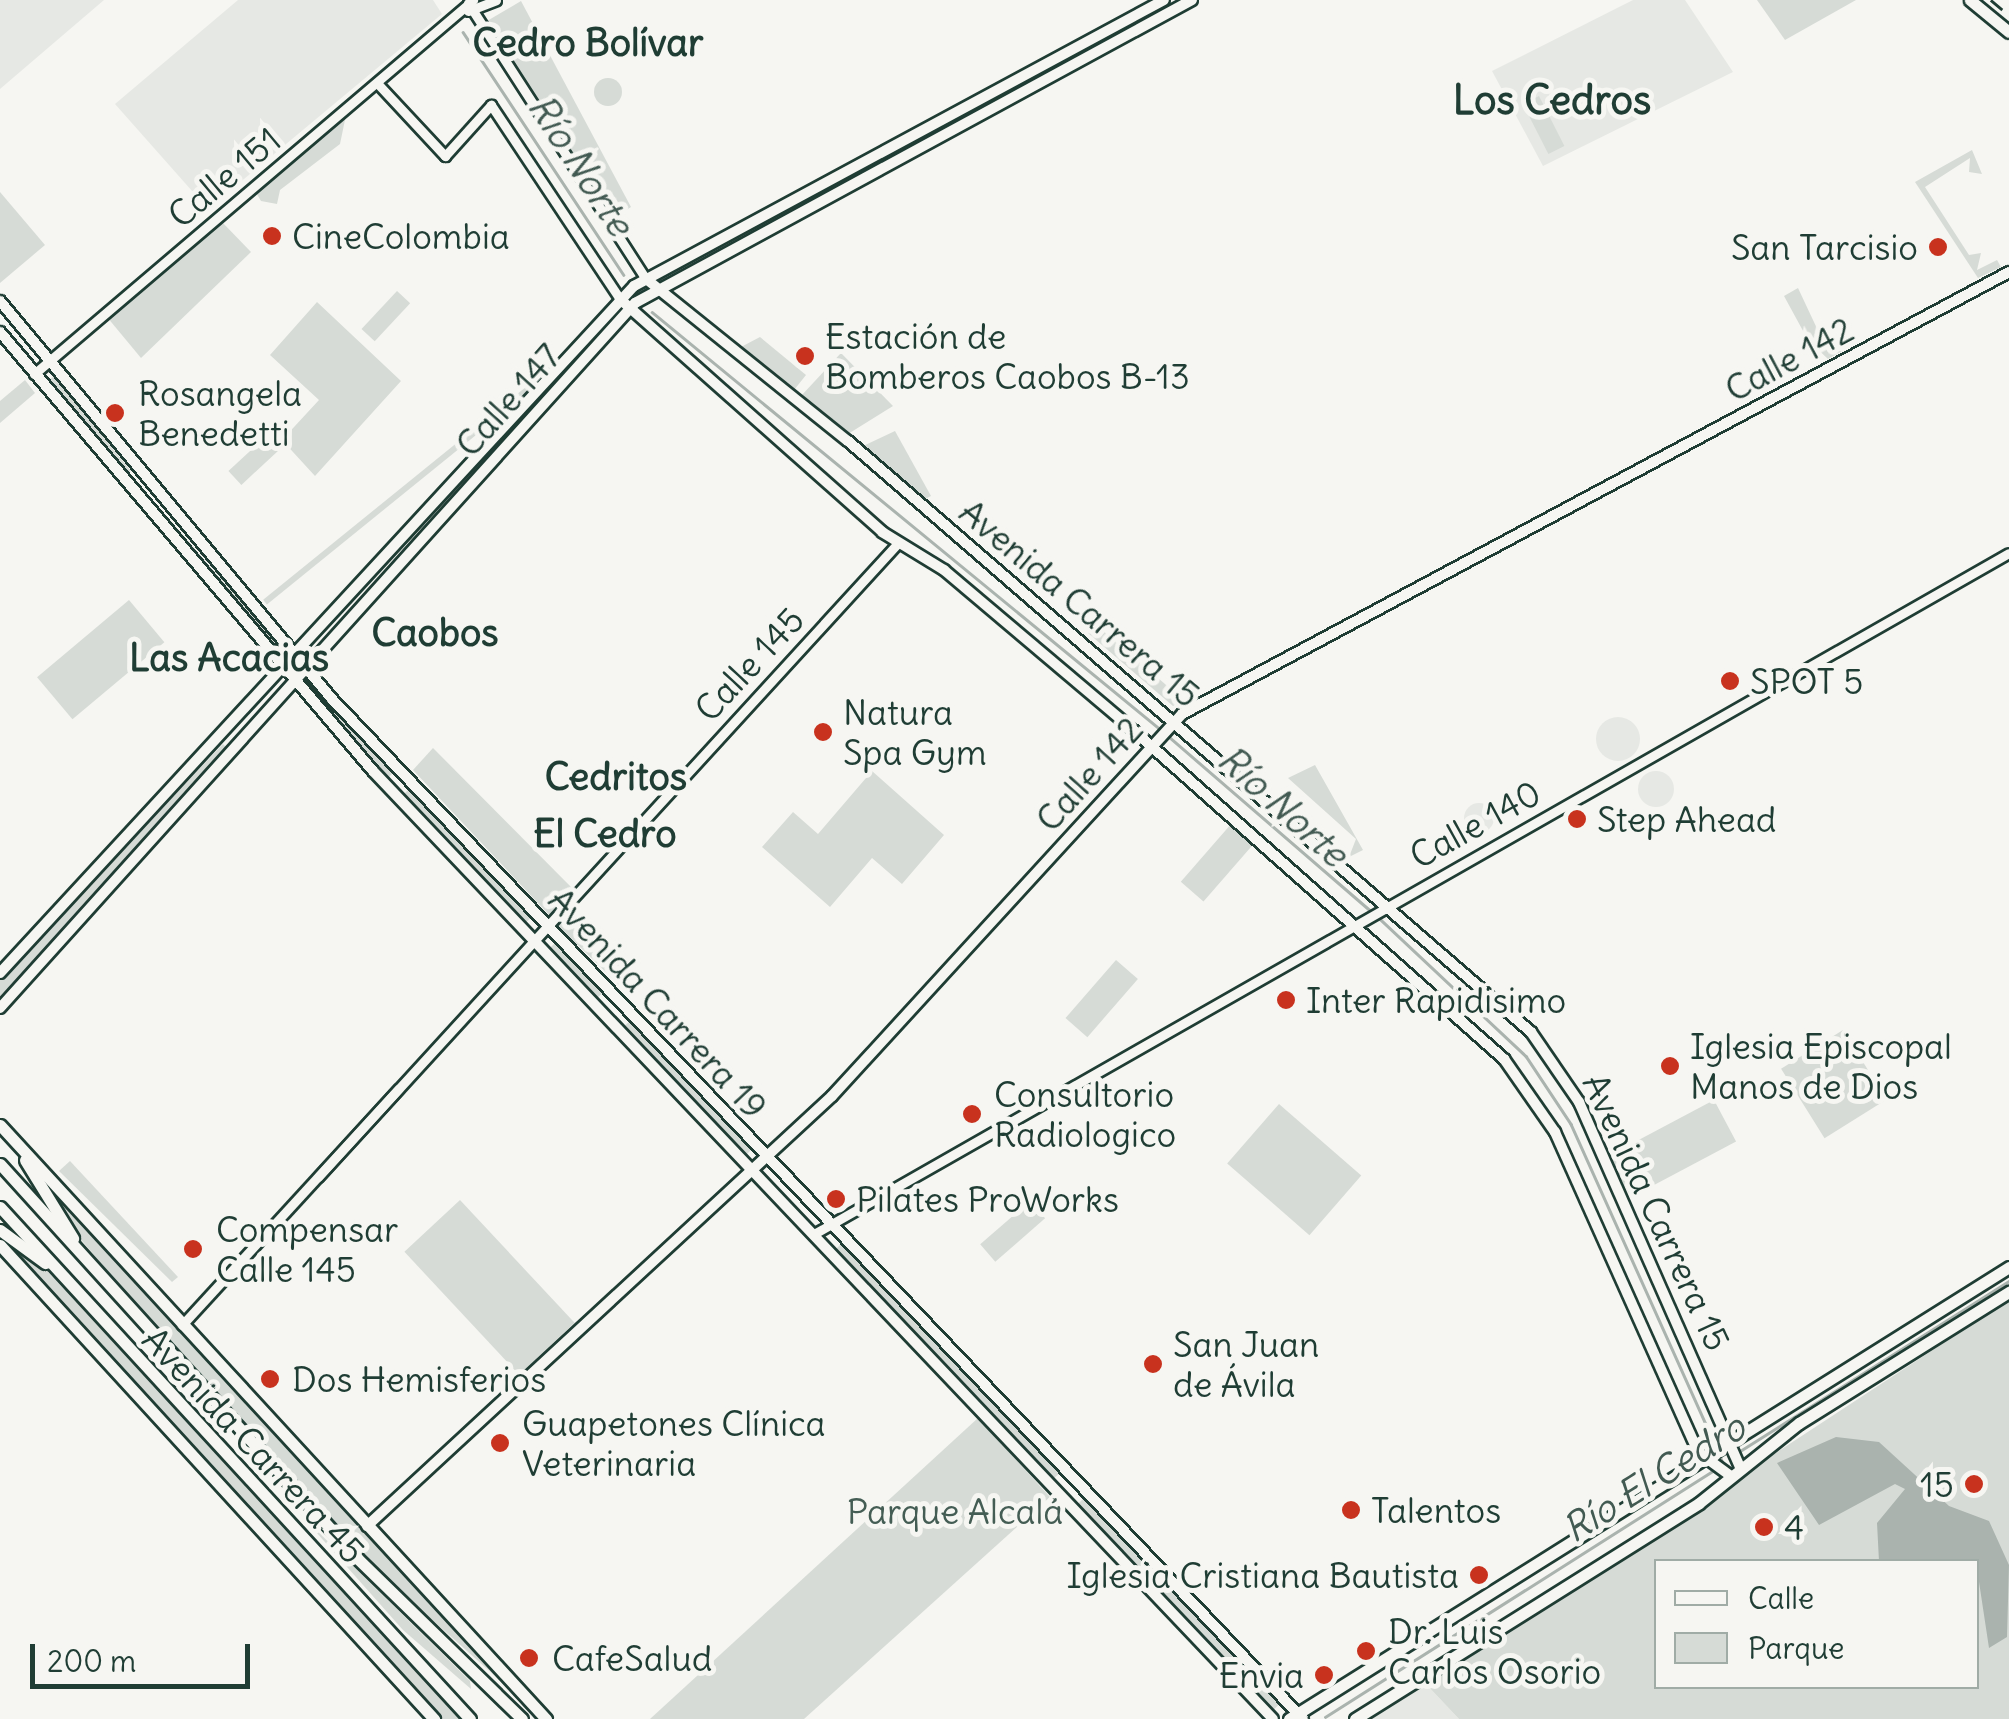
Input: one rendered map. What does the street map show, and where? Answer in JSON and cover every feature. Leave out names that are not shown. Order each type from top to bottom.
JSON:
[{"type":"main road","name":"Calle 147","points":[[0,972],[224,736],[620,299],[645,278],[1164,0]]},
{"type":"main road","name":"Calle 147","points":[[0,1008],[304,667],[628,310],[653,288],[1192,0]]},
{"type":"main road","points":[[1970,0],[2009,32]]},
{"type":"main road","name":"Calle 142","points":[[366,1526],[767,1158],[1173,722],[2009,272]]},
{"type":"main road","name":"Avenida Carrera 15","points":[[645,278],[1387,905],[1557,1062],[1730,1446],[1733,1470]]},
{"type":"main road","name":"Avenida Carrera 15","points":[[620,299],[898,543],[944,570],[1358,922],[1535,1097],[1707,1460]]},
{"type":"main road","name":"Avenida Carrera 19","points":[[0,301],[304,667],[1297,1718]]},
{"type":"main road","name":"Avenida Carrera 19","points":[[0,332],[282,671],[1273,1719]]},
{"type":"main road","points":[[224,736],[234,746]]},
{"type":"main road","points":[[3,1129],[85,1259]]},
{"type":"main road","name":"Avenida Carrera 45","points":[[3,1129],[546,1719]]},
{"type":"main road","name":"Avenida Carrera 45","points":[[0,1164],[405,1608],[522,1719]]},
{"type":"main road","name":"Avenida Carrera 45","points":[[0,1207],[470,1719]]},
{"type":"main road","points":[[0,1230],[63,1277]]},
{"type":"main road","name":"Avenida Carrera 45","points":[[0,1245],[429,1717]]},
{"type":"main road","points":[[1297,1718],[2009,1267]]},
{"type":"main road","points":[[1356,1719],[2009,1292]]},
{"type":"main road","points":[[1707,1460],[1733,1470]]},
{"type":"street","name":"Calle 151","points":[[34,374],[377,84],[446,19],[471,4],[496,0]]},
{"type":"street","name":"Avenida Carrera 15","points":[[471,4],[645,278]]},
{"type":"street","name":"Avenida Carrera 15","points":[[377,84],[445,156],[492,105],[620,299]]},
{"type":"street","name":"Calle 145","points":[[182,1325],[898,543]]},
{"type":"street","name":"Calle 140","points":[[814,1234],[834,1228],[892,1184],[2009,553]]},
{"type":"shaded area","points":[[0,0],[104,0],[0,89]]},
{"type":"shaded area","points":[[238,0],[433,0],[442,14],[208,209],[115,104]]},
{"type":"shaded area","points":[[1633,0],[1685,0],[1733,72],[1543,166],[1492,71]]},
{"type":"shaded area","points":[[1618,717],[1634,723],[1640,739],[1634,755],[1618,761],[1602,755],[1596,739],[1602,723]]},
{"type":"shaded area","points":[[1656,771],[1669,776],[1674,789],[1669,802],[1656,807],[1643,802],[1638,789],[1643,776]]},
{"type":"shaded area","points":[[1479,803],[1493,812],[1494,818],[1485,832],[1479,833],[1465,824],[1464,818],[1473,804]]},
{"type":"shaded area","points":[[1836,1437],[1879,1442],[1949,1506],[1989,1521],[2009,1565],[2007,1637],[1989,1648],[1979,1559],[1879,1559],[1877,1523],[1905,1489],[1895,1484],[1819,1525],[1777,1463]]},
{"type":"shaded area","points":[[1425,1683],[1459,1719],[1371,1719]]},
{"type":"green space","points":[[1757,0],[1856,0],[1785,40]]},
{"type":"green space","points":[[521,1],[631,207],[614,218],[487,21]]},
{"type":"green space","points":[[608,78],[618,82],[622,92],[618,102],[608,106],[598,102],[594,92],[598,82]]},
{"type":"green space","points":[[1539,96],[1564,146],[1548,154],[1523,104]]},
{"type":"green space","points":[[346,115],[340,144],[280,190],[277,204],[261,201],[255,191]]},
{"type":"green space","points":[[1972,150],[1982,174],[1969,172],[1970,158],[1925,187],[1969,255],[1981,253],[1977,270],[1997,260],[2001,267],[1978,278],[1915,182]]},
{"type":"green space","points":[[0,192],[45,245],[0,283]]},
{"type":"green space","points":[[221,221],[251,252],[141,358],[107,317]]},
{"type":"green space","points":[[1798,288],[1828,352],[1842,351],[1828,359],[1808,340],[1784,296]]},
{"type":"green space","points":[[397,291],[410,303],[375,341],[362,329]]},
{"type":"green space","points":[[317,302],[401,381],[315,476],[282,440],[319,400],[270,355]]},
{"type":"green space","points":[[595,331],[599,336],[267,604],[263,600]]},
{"type":"green space","points":[[760,337],[806,375],[794,390],[741,347]]},
{"type":"green space","points":[[841,353],[893,406],[848,434],[801,396]]},
{"type":"green space","points":[[54,376],[131,471],[122,478],[45,383]]},
{"type":"green space","points":[[25,380],[35,393],[0,423],[0,401]]},
{"type":"green space","points":[[895,431],[931,496],[925,499],[861,447]]},
{"type":"green space","points":[[265,437],[278,451],[241,485],[228,471]]},
{"type":"green space","points":[[151,498],[283,650],[276,656],[143,506]]},
{"type":"green space","points":[[129,600],[164,642],[72,719],[37,677]]},
{"type":"green space","points":[[1095,624],[1183,700],[1173,706],[1088,633]]},
{"type":"green space","points":[[311,683],[395,771],[387,779],[304,689]]},
{"type":"green space","points":[[223,744],[226,747],[0,1001],[0,979]]},
{"type":"green space","points":[[433,748],[575,891],[551,917],[413,770]]},
{"type":"green space","points":[[1315,765],[1363,850],[1349,857],[1356,839],[1288,778]]},
{"type":"green space","points":[[872,771],[944,835],[902,884],[872,858],[830,907],[762,847],[793,812],[818,834]]},
{"type":"green space","points":[[411,787],[532,917],[525,923],[403,795]]},
{"type":"green space","points":[[1232,823],[1255,843],[1203,902],[1181,882]]},
{"type":"green space","points":[[574,908],[636,968],[619,985],[557,925]]},
{"type":"green space","points":[[557,941],[605,991],[597,998],[549,949]]},
{"type":"green space","points":[[1116,960],[1138,979],[1087,1037],[1065,1018]]},
{"type":"green space","points":[[630,1021],[751,1150],[745,1156],[622,1028]]},
{"type":"green space","points":[[1843,1030],[1886,1100],[1825,1138],[1781,1069]]},
{"type":"green space","points":[[1714,1100],[1736,1141],[1631,1197],[1609,1156]]},
{"type":"green space","points":[[1279,1104],[1361,1176],[1309,1235],[1227,1164]]},
{"type":"green space","points":[[70,1161],[178,1277],[172,1282],[59,1171]]},
{"type":"green space","points":[[47,1184],[505,1685],[381,1574],[171,1345],[71,1228]]},
{"type":"green space","points":[[460,1200],[575,1323],[519,1375],[404,1252]]},
{"type":"green space","points":[[1030,1201],[1045,1218],[995,1262],[980,1244]]},
{"type":"green space","points":[[0,1234],[35,1258],[464,1719],[439,1719]]},
{"type":"green space","points":[[842,1243],[1060,1473],[1053,1479],[835,1250]]},
{"type":"green space","points":[[2009,1300],[2009,1719],[1459,1719],[1425,1683]]},
{"type":"green space","name":"Parque Alcalá","points":[[978,1418],[1050,1497],[804,1719],[650,1719]]},
{"type":"green space","points":[[1084,1498],[1281,1702],[1273,1710],[1076,1506]]},
{"type":"green space","points":[[300,1514],[470,1681],[471,1689],[403,1630]]},
{"type":"waterway","name":"Río Norte","points":[[463,32],[624,275]]},
{"type":"waterway","name":"Río Norte","points":[[652,312],[1161,730]]},
{"type":"waterway","name":"Río Norte","points":[[1167,735],[1373,913]]},
{"type":"waterway","name":"Río Norte","points":[[1379,918],[1526,1056],[1571,1124],[1716,1447]]},
{"type":"waterway","name":"Río El Cedro","points":[[1740,1451],[2009,1281]]},
{"type":"waterway","name":"Río Norte","points":[[1719,1454],[1723,1463]]},
{"type":"waterway","name":"Río El Cedro","points":[[1325,1717],[1713,1471]]},
{"type":"railway","points":[[1991,0],[2009,15]]},
{"type":"place","name":"CineColombia","points":[[272,236]]},
{"type":"place","name":"San Tarcisio","points":[[1938,247]]},
{"type":"place","name":"Estación de Bomberos Caobos B-13","points":[[805,356]]},
{"type":"place","name":"Rosangela Benedetti","points":[[115,413]]},
{"type":"place","name":"SPOT 5","points":[[1730,681]]},
{"type":"place","name":"Natura Spa Gym","points":[[823,732]]},
{"type":"place","name":"Step Ahead","points":[[1577,819]]},
{"type":"place","name":"Inter Rapidisimo","points":[[1286,1000]]},
{"type":"place","name":"Iglesia Episcopal Manos de Dios","points":[[1670,1066]]},
{"type":"place","name":"Consultorio Radiologico","points":[[972,1114]]},
{"type":"place","name":"Pilates ProWorks","points":[[836,1199]]},
{"type":"place","name":"Compensar Calle 145","points":[[193,1249]]},
{"type":"place","name":"San Juan de Ávila","points":[[1153,1364]]},
{"type":"place","name":"Dos Hemisferios","points":[[270,1379]]},
{"type":"place","name":"Guapetones Clínica Veterinaria","points":[[500,1443]]},
{"type":"place","name":"15","points":[[1974,1484]]},
{"type":"place","name":"Talentos","points":[[1351,1510]]},
{"type":"place","name":"4","points":[[1764,1527]]},
{"type":"place","name":"Iglesia Cristiana Bautista","points":[[1479,1575]]},
{"type":"place","name":"Dr. Luis Carlos Osorio","points":[[1366,1651]]},
{"type":"place","name":"CafeSalud","points":[[529,1658]]},
{"type":"place","name":"Envia","points":[[1324,1675]]},
{"type":"district","name":"Cedro Bolívar","points":[[588,43]]},
{"type":"district","name":"Los Cedros","points":[[1552,100]]},
{"type":"district","name":"Caobos","points":[[435,633]]},
{"type":"district","name":"Las Acacias","points":[[229,658]]},
{"type":"district","name":"Cedritos","points":[[616,777]]},
{"type":"district","name":"El Cedro","points":[[605,834]]}]
